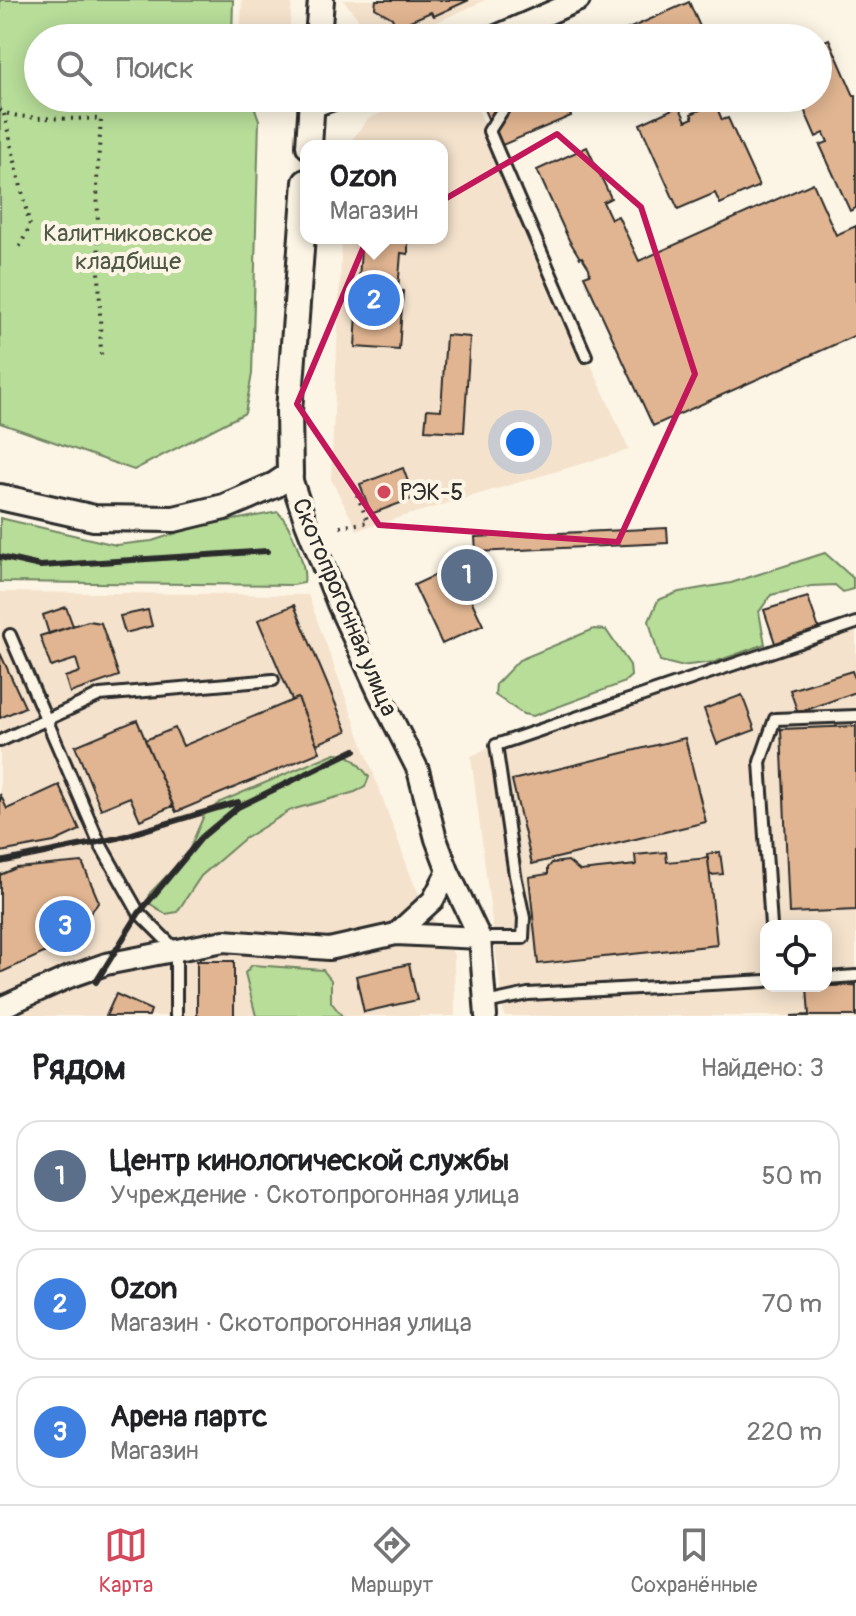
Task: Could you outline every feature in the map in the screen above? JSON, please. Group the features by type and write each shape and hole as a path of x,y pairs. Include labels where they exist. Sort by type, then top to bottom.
{"street":[{"path":"319,24 321,0"},
{"path":"524,24 579,0"},
{"path":"309,140 311,112"},
{"name":"Скотопрогонная улица","path":"301,244 289,411 290,475 338,604 418,770 436,839 480,938 486,1009"},
{"path":"0,497 94,518 174,519 224,507 275,485 290,475"},
{"path":"396,934 433,900 448,871"},
{"path":"0,1008 106,964 224,941 329,949 396,934 480,938"}],"lane":[{"path":"501,112 489,131 586,356"},
{"path":"480,938 523,938 524,918 496,745 856,623"},
{"path":"10,635 99,842 139,913 176,950 176,1016"},
{"path":"0,741 100,695 273,680"},
{"path":"771,920 760,762 775,719 856,716"},
{"path":"832,978 856,976"},
{"path":"486,1009 528,994 760,981"}],"path":[{"path":"19,248 30,226 2,112 20,116 101,119 97,180 101,358"},
{"path":"340,527 368,522 355,490"}],"highlighted area":[{"path":"557,134 641,207 695,374 618,542 379,525 297,404 364,246"}],"shaded area":[{"path":"242,0 292,0 290,24 241,24"},
{"path":"343,0 486,0 432,24 362,24"},
{"path":"384,112 479,112 629,450 357,530 331,479 342,244 448,244 448,140 352,140 368,119"},
{"path":"0,592 308,595 414,884 454,955 455,1016 0,1016"},
{"path":"856,623 856,1016 504,1016 471,756"}],"green space":[{"name":"Калитниковское кладбище","path":"0,0 233,0 232,24 24,24 24,112 256,112 259,120 252,374 245,413 134,470 0,423"},
{"path":"278,512 297,546 304,583 0,582 0,518 116,545 152,541 195,527"},
{"path":"825,553 853,578 853,589 843,592 835,585 811,586 771,595 759,612 765,644 715,662 680,666 660,661 649,621 658,600 679,592 731,583"},
{"path":"594,629 606,630 630,665 631,676 623,683 533,716 523,714 495,695 496,684 519,660"},
{"path":"335,753 346,755 358,764 369,777 365,787 291,810 244,839 201,876 177,912 166,914 149,903 150,893 187,855 204,815 220,802"},
{"path":"252,965 323,970 331,980 331,1002 342,1016 256,1016 245,973"}],"building":[{"path":"376,0 469,0 434,16 431,12 403,24 395,24 392,18 375,8"},
{"path":"689,2 699,24 639,24"},
{"path":"832,46 856,95 856,208 850,211 820,145 828,142 824,133 816,137 805,112 832,112"},
{"path":"485,112 569,112 571,116 500,146"},
{"path":"666,112 682,112 686,121 693,118 691,114 719,112 722,120 728,118 759,186 720,204 715,193 678,209 640,124"},
{"path":"587,147 611,198 603,202 611,219 618,216 639,261 813,183 836,235 856,226 856,335 653,426 584,276 590,274 589,268 569,240 537,170"},
{"path":"366,244 408,244 408,254 401,253 398,290 403,291 399,350 355,347 361,248 366,249"},
{"path":"446,335 470,337 464,432 425,430 427,409 441,410"},
{"path":"403,468 414,498 371,514 360,484"},
{"path":"667,528 668,543 476,552 475,537"},
{"path":"455,566 483,625 442,644 414,585"},
{"path":"808,597 820,632 776,646 764,610"},
{"path":"294,605 347,731 317,744 298,698 292,700 258,620"},
{"path":"66,607 73,626 49,634 43,615"},
{"path":"148,610 152,626 125,633 120,616"},
{"path":"88,621 101,623 119,676 70,693 65,677 80,672 76,659 51,667 40,636"},
{"path":"0,653 25,707 0,718"},
{"path":"852,671 856,692 798,713 790,690"},
{"path":"742,695 755,730 717,744 704,709"},
{"path":"298,698 320,752 176,812 145,740 175,728 183,746"},
{"path":"137,720 173,806 140,820 130,797 101,809 75,746"},
{"path":"856,726 856,910 789,913 781,729"},
{"path":"685,738 706,822 532,864 512,780"},
{"path":"59,785 80,830 54,842 0,852 0,794 7,809"},
{"path":"666,852 667,862 708,858 717,945 538,964 529,877 548,874 552,863 568,861 580,871 636,865 635,855"},
{"path":"720,852 723,874 710,875 707,854"},
{"path":"82,862 99,902 66,943 0,973 0,875 16,868"},
{"path":"197,961 234,961 234,1016 197,1016"},
{"path":"409,964 417,1000 364,1012 356,976"},
{"path":"856,985 856,1016 791,1016 809,1015 807,992 832,992 832,986"},
{"path":"116,994 151,1010 149,1016 106,1016"}],"railway":[{"path":"0,557 40,566 267,551"},
{"path":"96,982 139,913 202,837 238,807 355,750"},
{"path":"0,862 118,838 238,802"}],"place":[{"name":"Ozon","path":"374,300"},
{"name":"РЭК-5","path":"384,492"},
{"name":"Центр кинологической службы","path":"467,575"},
{"name":"Арена партс","path":"65,926"}]}
